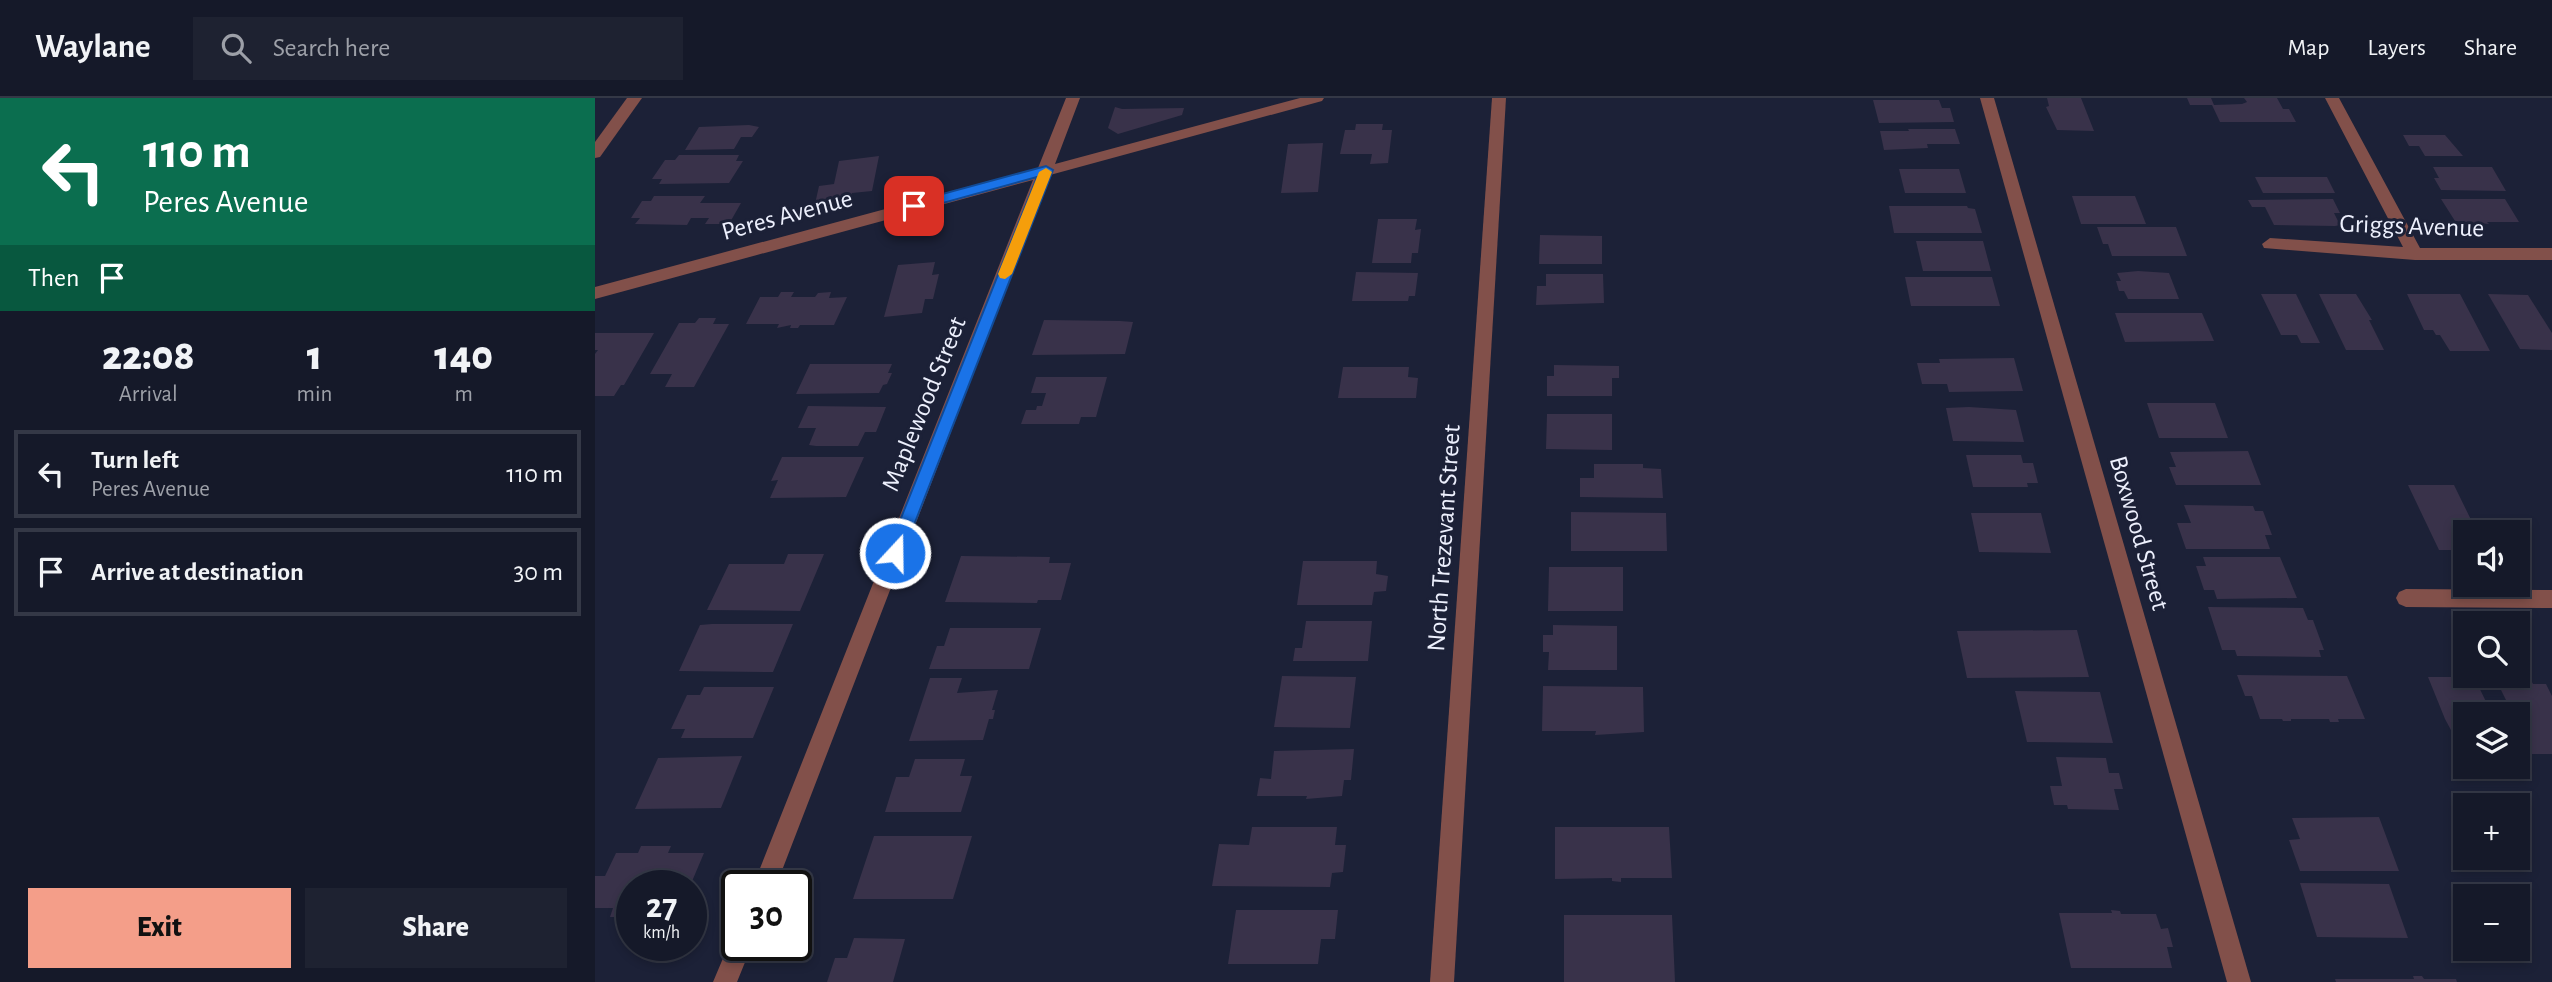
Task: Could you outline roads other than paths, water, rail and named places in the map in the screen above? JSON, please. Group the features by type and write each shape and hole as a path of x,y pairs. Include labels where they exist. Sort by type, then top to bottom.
{"street":[{"path":"595,153 635,98"},
{"name":"Maplewood Street","path":"770,870 1073,98"},
{"name":"Peres Avenue","path":"595,293 1317,98"},
{"name":"North Trezevant Street","path":"1441,982 1499,98"},
{"name":"Boxwood Street","path":"1987,98 2239,982"},
{"path":"2332,98 2416,254"},
{"name":"Griggs Avenue","path":"2270,244 2416,254 2552,254"},
{"path":"2406,598 2552,599"},
{"path":"725,982 734,961"}]}
